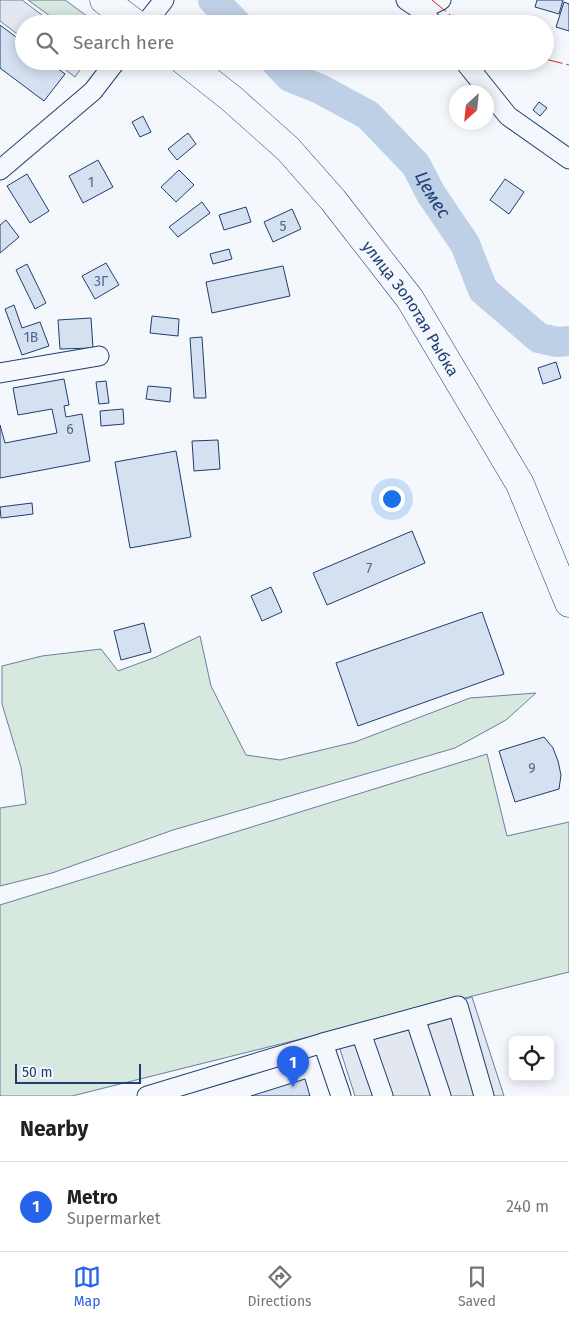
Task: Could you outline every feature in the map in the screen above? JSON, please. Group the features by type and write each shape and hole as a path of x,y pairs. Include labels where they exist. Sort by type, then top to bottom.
{"highway":[{"path":"104,0 124,15"},
{"name":"улица Золотая Рыбка","path":"195,70 232,99 288,149 333,200 410,299 520,484 569,603"}],"street":[{"path":"152,15 164,0"},
{"path":"420,11 441,0"},
{"path":"0,170 93,91 109,70"},
{"path":"471,70 508,116 569,159"},
{"path":"0,373 99,356"},
{"path":"147,1096 323,1043 458,1006 484,1096"},
{"path":"415,1018 440,1096"},
{"path":"361,1033 383,1096"},
{"path":"323,1043 341,1096"}],"shaded area":[{"path":"0,0 22,0 42,15 15,15 15,32 0,21"},
{"path":"28,0 65,0 86,15 49,15"},
{"path":"66,70 80,70 75,77"},
{"path":"200,636 211,686 246,755 280,760 355,742 470,698 536,693 506,720 455,748 173,830 52,873 0,886 0,808 26,804 21,767 2,704 2,666 42,656 101,649 118,671 156,657"},
{"path":"487,754 507,836 569,822 569,972 72,1096 0,1096 0,905"},
{"path":"472,997 504,1096 355,1096 337,1040"}],"building":[{"path":"537,0 563,0 559,14 535,7"},
{"path":"564,2 569,4 569,31 556,27"},
{"path":"0,25 15,36 15,70 60,70 65,74 44,101 0,68"},
{"path":"539,102 547,108 540,116 533,110"},
{"path":"143,116 151,132 140,137 132,122"},
{"path":"188,133 196,144 177,160 168,149"},
{"path":"98,160 113,187 83,203 69,176"},
{"path":"179,170 194,185 176,202 161,187"},
{"path":"27,174 49,211 30,223 7,186"},
{"path":"505,179 524,192 509,214 490,200"},
{"path":"202,202 210,213 178,237 169,227"},
{"path":"246,207 251,222 224,230 219,215"},
{"path":"292,209 301,229 273,242 264,222"},
{"path":"6,220 19,237 0,253 0,225"},
{"path":"229,249 232,259 213,264 210,254"},
{"path":"106,263 119,285 95,299 82,276"},
{"path":"27,264 46,303 35,309 16,270"},
{"path":"283,266 290,296 212,313 206,282"},
{"path":"14,305 22,328 40,322 49,346 22,355 5,309"},
{"path":"152,316 179,319 178,336 150,333"},
{"path":"91,318 93,348 60,349 58,320"},
{"path":"202,337 206,398 194,398 190,338"},
{"path":"556,362 561,378 543,384 538,368"},
{"path":"64,379 69,405 64,406 66,417 82,414 90,461 0,478 0,425 5,443 57,433 52,409 18,415 13,388"},
{"path":"106,381 109,403 99,404 96,382"},
{"path":"148,386 171,388 170,402 146,399"},
{"path":"123,409 124,424 101,426 100,411"},
{"path":"218,440 220,469 194,471 192,441"},
{"path":"176,451 191,537 130,548 115,462"},
{"path":"32,503 33,514 1,518 0,507"},
{"path":"412,531 425,563 327,605 313,573"},
{"path":"271,587 282,612 262,621 251,596"},
{"path":"482,612 504,674 358,726 336,663"},
{"path":"144,623 151,652 121,660 114,631"},
{"path":"544,737 553,748 558,761 561,775 559,789 515,802 499,751"},
{"path":"305,1079 310,1096 251,1096"}],"waterway":[{"name":"Цемес","path":"213,0 228,15"},
{"name":"Цемес","path":"283,70 290,77 320,89 368,115 416,165 431,194 465,244 483,290 539,338 557,342 569,341"}],"power":[{"path":"432,0 450,15"},
{"path":"554,61 569,65"}],"place":[{"name":"Metro","path":"293,1087"}]}
